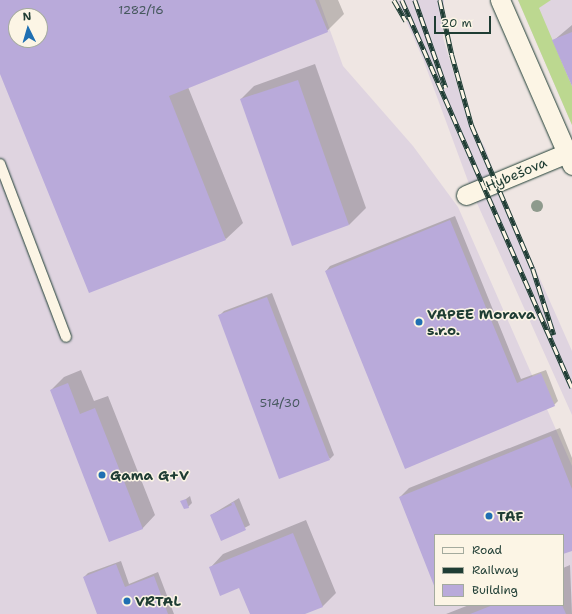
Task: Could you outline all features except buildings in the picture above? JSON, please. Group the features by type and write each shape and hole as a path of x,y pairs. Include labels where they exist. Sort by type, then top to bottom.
{"street":[{"path":"500,0 569,159"},
{"name":"Hybešova","path":"466,195 569,159"}],"lane":[{"path":"0,164 66,337"}],"shaded area":[{"path":"0,0 319,0 343,66 413,146 458,207 572,466 572,614 0,614"},
{"path":"397,0 444,0 443,38 469,123 485,147 497,182 572,351 572,415 472,192 423,59"},
{"path":"518,0 572,0 572,125 525,16"}],"green space":[{"path":"518,0 551,0 539,8 572,86 572,125"}],"railway":[{"path":"394,0 406,21"},
{"path":"402,0 572,387"},
{"path":"415,0 446,88"},
{"path":"440,0 452,55 472,126 533,269 554,335"}],"place":[{"name":"VAPEE Morava s.r.o.","path":"419,322"},
{"name":"Gama G+V","path":"102,475"},
{"name":"TAF","path":"489,516"},
{"name":"VRTAL","path":"127,601"}]}
